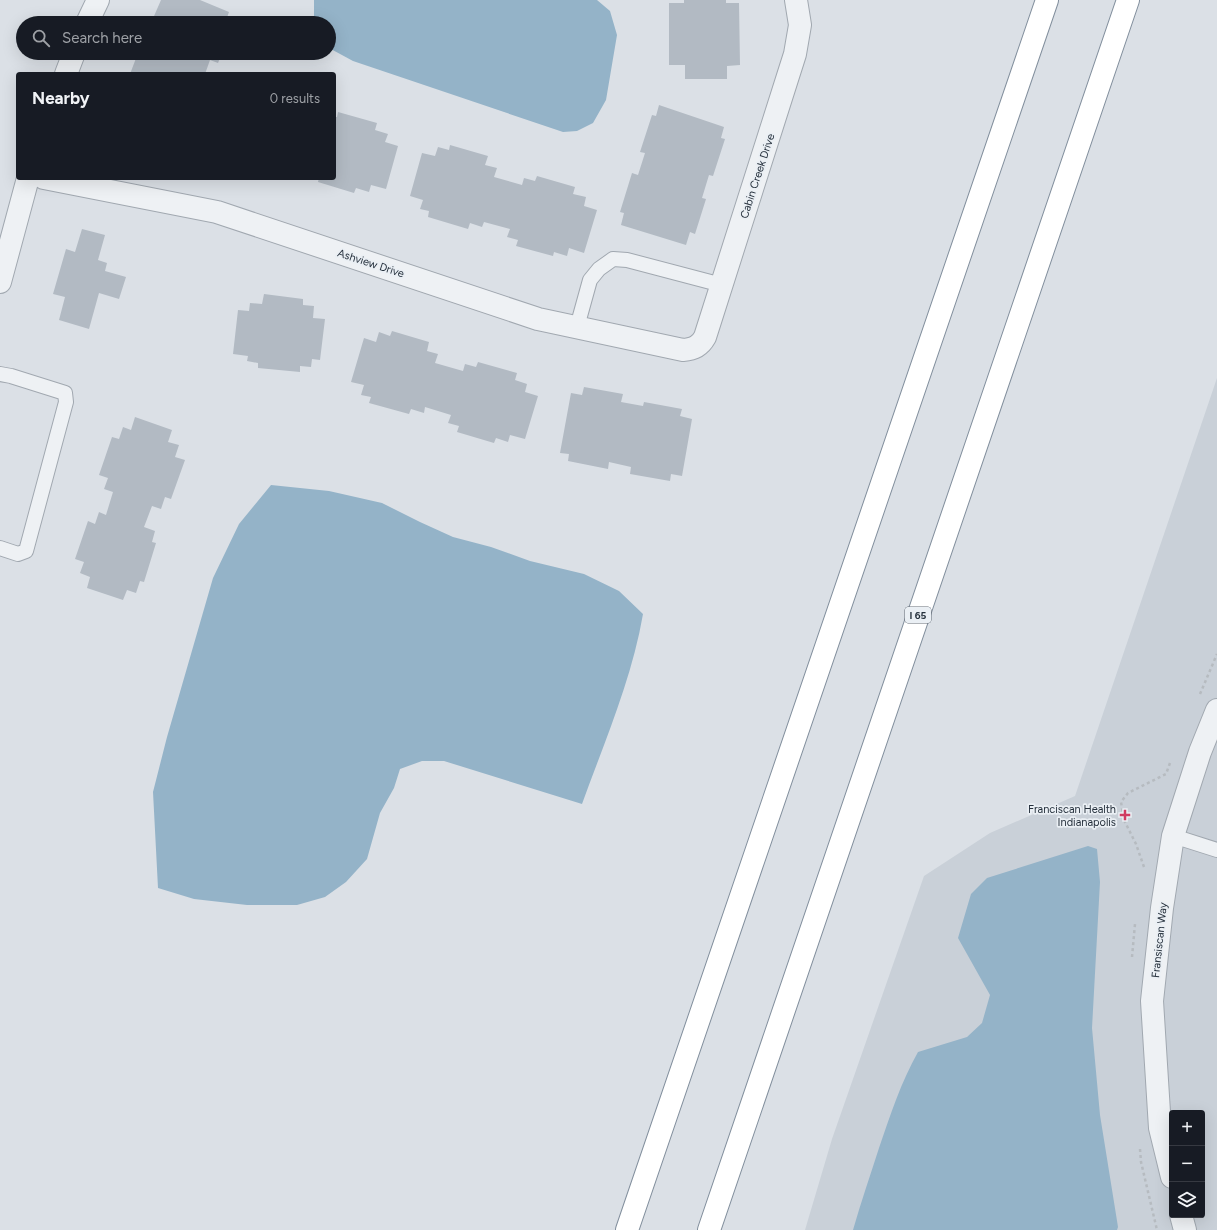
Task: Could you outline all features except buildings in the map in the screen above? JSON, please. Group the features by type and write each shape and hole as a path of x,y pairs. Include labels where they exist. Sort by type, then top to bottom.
{"highway":[{"path":"627,1230 1047,0"},
{"name":"I 65","path":"709,1230 1128,0"}],"street":[{"path":"90,16 98,0"},
{"name":"Cabin Creek Drive","path":"697,347 705,337 795,54 800,25 796,0"},
{"path":"67,72 71,60"},
{"path":"0,282 27,180"},
{"name":"Ashview Drive","path":"54,180 217,212 538,319 683,350 697,347"},
{"name":"Fransiscan Way","path":"1169,1165 1160,1128 1152,1002 1162,908 1173,836 1200,752 1217,710"},
{"path":"1182,1218 1185,1230"}],"lane":[{"path":"577,328 590,280 599,268 614,259 627,260 722,285"},
{"path":"0,374 11,376 64,393 66,402 26,551 18,554 0,548"},
{"path":"1173,836 1217,850"}],"shaded area":[{"name":"Franciscan Health Indianapolis","path":"1217,378 1217,1230 805,1230 832,1139 924,876 990,833 1075,796"}],"water":[{"path":"314,0 597,0 610,11 617,35 606,100 593,123 577,131 563,132 353,61 336,52 336,16 314,16"},
{"path":"271,485 329,491 382,503 453,537 491,547 530,561 584,574 619,591 643,614 625,687 582,804 444,761 422,761 400,769 394,788 380,813 367,859 346,882 325,897 297,905 247,905 194,899 158,888 153,792 167,737 213,578 239,524"},
{"path":"1088,846 1097,849 1100,882 1092,1028 1100,1115 1118,1227 1117,1230 853,1230 892,1111 906,1075 918,1052 967,1037 982,1023 990,995 958,938 971,894 987,878"}],"place":[{"name":"Franciscan Health Indianapolis","path":"1125,815"}]}
